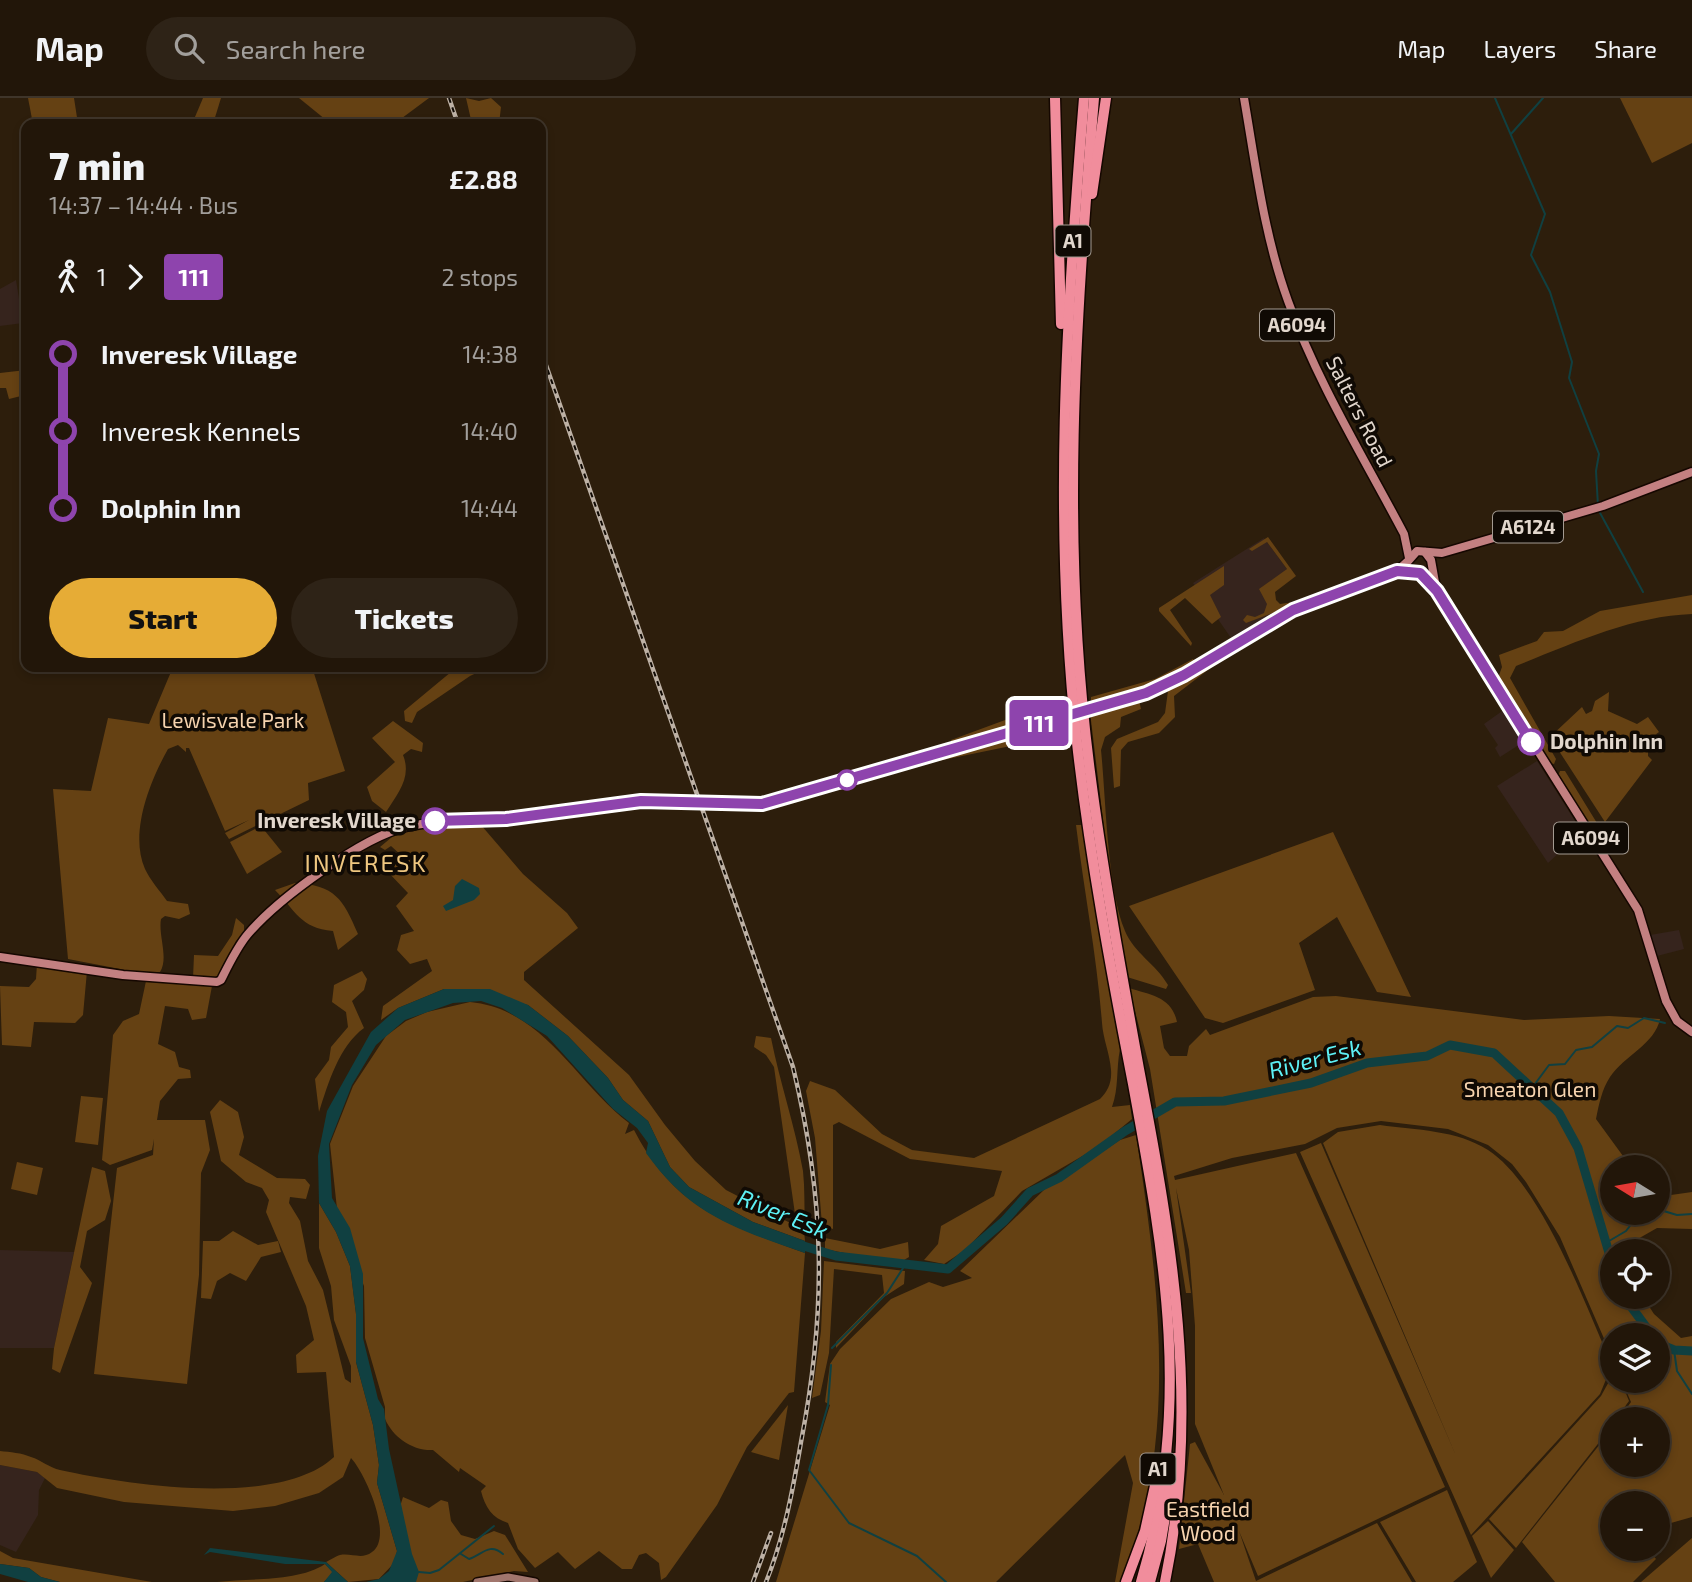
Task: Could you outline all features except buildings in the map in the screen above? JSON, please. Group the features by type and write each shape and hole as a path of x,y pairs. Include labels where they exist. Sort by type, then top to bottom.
{"highway":[{"path":"1055,98 1064,384"},
{"name":"A1","path":"1084,98 1064,384 1063,555 1077,745 1091,844 1176,1283 1181,1377 1180,1478 1165,1582"},
{"name":"A1","path":"1094,98 1078,295 1071,456 1077,641 1098,828 1136,1080"},
{"path":"1078,295 1106,98"},
{"name":"A1","path":"1140,1582 1166,1463 1171,1351 1166,1275 1151,1158"},
{"name":"A1","path":"1126,1582 1145,1531 1153,1498 1171,1351"},
{"name":"A1","path":"1150,1582 1174,1470 1181,1377"}],"main road":[{"name":"Salters Road","path":"1244,98 1262,211 1287,299 1306,347 1404,534 1409,560"},
{"name":"A6124","path":"1423,551 1442,553 1603,506 1692,471"},
{"name":"Salters Road","path":"1404,534 1423,551 1430,565"},
{"path":"0,957 167,980 217,982 222,980 243,941 272,910 342,860 388,833 410,826 450,820 506,819 630,802 762,804 1156,689 1293,610 1397,571 1423,551"},
{"name":"A6124","path":"1430,565 1442,553"},
{"path":"1409,560 1418,573"},
{"path":"1397,571 1418,573 1430,565"},
{"name":"A6094","path":"1430,565 1437,591"},
{"name":"A6094","path":"1418,573 1437,591 1638,910 1670,1009 1681,1026 1692,1032"},
{"path":"477,1582 508,1577 535,1582"}],"shaded area":[{"path":"16,280 21,323 0,326 0,289"},
{"path":"1264,538 1287,569 1267,604 1275,614 1231,638 1193,583"},
{"path":"1505,709 1525,741 1500,757 1495,748 1498,745 1484,724"},
{"path":"1537,761 1582,832 1548,863 1497,786"},
{"path":"1679,930 1684,949 1657,956 1650,935"},
{"path":"0,1250 74,1252 54,1348 0,1348"},
{"path":"0,1465 37,1472 45,1478 39,1490 38,1515 16,1552 0,1545"}],"green space":[{"path":"28,98 74,98 77,119 32,119"},
{"path":"203,98 221,98 215,119 194,119"},
{"path":"299,98 429,98 401,119 325,119"},
{"path":"466,98 479,101 491,98 501,107 500,119 471,119"},
{"path":"1620,98 1692,98 1692,143 1652,163"},
{"path":"21,371 21,396 9,399 6,388 0,388 0,373"},
{"path":"1268,537 1296,576 1275,592 1276,600 1280,604 1294,602 1294,605 1246,623 1243,620 1247,615 1255,617 1264,613 1267,604 1259,589 1287,569 1267,542 1252,551 1249,549"},
{"path":"1224,566 1224,585 1210,595 1221,617 1212,624 1185,598 1170,610 1192,643 1191,646 1159,608"},
{"path":"1692,595 1692,614 1624,626 1580,640 1516,666 1510,678 1556,759 1554,764 1550,763 1498,678 1502,667 1499,655 1537,641 1544,632 1563,631 1600,611"},
{"path":"1228,651 1230,653 1174,696 1175,717 1159,733 1128,742 1121,750 1120,786 1114,788 1111,748 1117,739 1158,722 1165,713 1168,691"},
{"path":"1193,659 1195,662 1184,670 1159,683 1091,702 1091,697 1155,679"},
{"name":"Lewisvale Park","path":"171,672 314,672 345,771 308,783 309,800 229,839 225,833 249,820 225,831 189,748 186,748 186,752 178,745 168,749 144,808 140,824 141,855 147,873 167,901 188,904 190,914 179,919 165,916 161,919 163,966 160,972 146,974 68,959 53,789 91,791 108,718 149,724"},
{"path":"451,672 478,672 417,712 412,723 405,721 404,711"},
{"path":"1609,692 1608,711 1637,724 1648,717 1659,732 1648,740 1648,756 1652,760 1605,822 1550,737 1582,707 1586,714 1592,711 1595,701"},
{"path":"1062,699 1066,702 1064,709 951,744 951,740"},
{"path":"1139,700 1141,709 1121,717 1120,727 1105,737 1101,750 1108,843 1114,891 1125,931 1134,946 1168,985 1166,989 1127,977 1107,853 1090,712"},
{"path":"1061,720 1065,727 1060,736 933,762 932,758"},
{"path":"393,721 423,743 422,752 411,749 403,755 405,778 386,812 372,801 367,787 395,762 372,738"},
{"path":"1560,771 1565,771 1600,828 1607,831 1600,843 1558,776"},
{"path":"442,824 481,825 523,874 567,913 578,928 524,972 524,980 629,1075 695,1161 726,1190 804,1230 805,1241 753,1222 689,1187 670,1167 648,1121 623,1100 608,1078 568,1036 528,1005 444,989 398,1008 381,1020 383,1006 432,971 427,959 410,964 397,950 401,935 414,931 396,906 408,893 387,871 402,856 391,846 385,850 380,847 398,832"},
{"path":"1076,825 1082,825 1120,1049 1112,1107 1130,1105 1132,1119 1098,1147 1022,1191 965,1250 944,1264 924,1260 938,1244 941,1226 994,1196 1002,1171 910,1159 839,1122 833,1125 833,1229 822,1225 815,1138 806,1091 810,1081 835,1090 882,1134 912,1150 974,1158 1100,1099 1105,1093 1111,1078 1110,1064"},
{"path":"261,826 282,852 247,874 230,842"},
{"path":"1333,832 1411,997 1377,992 1337,917 1299,943 1315,990 1223,1023 1205,1018 1129,906"},
{"path":"295,883 320,887 336,896 358,934 338,950 333,931 306,922 275,890"},
{"path":"236,918 244,925 244,933 236,941 219,978 193,978 194,955 218,956 232,935"},
{"path":"37,964 87,971 83,1015 75,1023 34,1022 31,1047 2,1045 0,986 29,987 36,979"},
{"path":"362,971 367,979 364,990 352,1001 364,1028 341,1055 319,1112 315,1079 329,1060 331,1047 348,1027 346,1012 332,1002 334,985"},
{"path":"146,981 212,986 206,1018 192,1020 188,1009 165,1006 158,1044 175,1052 179,1067 190,1070 191,1078 178,1079 160,1101 157,1120 205,1120 210,1150 201,1173 199,1275 187,1384 94,1374 117,1168 153,1155 154,1139 152,1150 110,1165 102,1160 113,1035 123,1021 139,1014"},
{"path":"1129,988 1153,995 1170,1007 1177,1022 1160,1026 1164,1048 1170,1056 1187,1056 1189,1046 1206,1029 1210,1035 1313,997 1336,996 1524,1020 1609,1016 1660,1019 1646,1043 1610,1077 1596,1119 1622,1155 1600,1155 1600,1225 1670,1225 1670,1195 1692,1192 1692,1229 1657,1228 1638,1239 1600,1239 1600,1309 1651,1309 1664,1323 1600,1323 1600,1329 1560,1237 1526,1182 1512,1164 1488,1145 1448,1129 1381,1121 1337,1128 1305,1144 1232,1158 1174,1176 1175,1180 1296,1153 1445,1487 1258,1576 1239,1531 1256,1581 1377,1523 1412,1582 1214,1582 1198,1544 1179,1549 1190,1444 1195,1442 1224,1495 1195,1424 1195,1326 1189,1250 1176,1188 1191,1293 1186,1293 1150,1069"},
{"path":"470,1002 496,1008 519,1018 539,1033 610,1107 629,1123 625,1134 634,1130 650,1157 685,1196 727,1222 805,1253 794,1392 789,1393 747,1447 717,1505 666,1577 661,1580 659,1563 646,1553 639,1555 632,1569 622,1569 599,1551 575,1569 558,1552 535,1568 518,1549 508,1523 493,1515 487,1507 481,1491 486,1486 460,1468 459,1472 433,1450 425,1450 404,1442 388,1426 385,1419 385,1407 365,1338 364,1286 338,1218 330,1144 353,1086 386,1036 406,1021 427,1012"},
{"path":"756,1036 771,1038 803,1171 805,1225 796,1221 774,1067 766,1055 754,1047"},
{"path":"81,1096 103,1098 98,1145 75,1142"},
{"path":"220,1100 238,1112 244,1137 239,1155 277,1178 305,1179 310,1185 306,1199 290,1197 289,1203 300,1221 308,1261 323,1290 345,1379 351,1383 351,1366 334,1320 331,1286 319,1248 319,1203 336,1232 350,1266 356,1314 356,1362 373,1425 379,1465 377,1483 397,1551 395,1562 379,1579 348,1582 326,1562 340,1555 368,1554 378,1544 379,1520 375,1505 370,1490 351,1458 343,1477 319,1493 275,1506 233,1511 124,1502 57,1488 37,1472 0,1465 0,1451 27,1456 53,1468 89,1476 162,1486 202,1488 278,1483 310,1473 334,1457 326,1372 297,1373 296,1355 314,1340 306,1306 266,1212 269,1200 262,1188 246,1182 221,1161 210,1112"},
{"path":"1380,1125 1463,1138 1488,1150 1508,1167 1544,1218 1576,1281 1600,1337 1600,1394 1471,1535 1300,1152 1321,1143 1457,1458 1323,1143 1338,1132"},
{"path":"1136,1135 1157,1304 1158,1418 1151,1474 1139,1529 1120,1582 1115,1582 1133,1483 1125,1455 996,1582 776,1582 830,1405 825,1402 830,1364 840,1349 891,1299 929,1282 943,1287 972,1278 960,1271 1045,1189 1120,1140"},
{"path":"17,1162 43,1168 37,1195 11,1189"},
{"path":"92,1167 105,1171 111,1201 105,1220 87,1231 80,1267 92,1283 60,1373 52,1369 54,1348"},
{"path":"233,1231 258,1245 278,1241 281,1252 261,1257 246,1281 230,1273 217,1281 211,1299 201,1298 203,1241 219,1241"},
{"path":"825,1238 880,1249 908,1242 909,1257 904,1260 864,1257 825,1249"},
{"path":"824,1261 905,1271 904,1284 884,1297 836,1348 836,1342 884,1293 882,1275 834,1269 829,1353 820,1395 812,1398 821,1331"},
{"path":"1670,1328 1681,1338 1692,1336 1692,1517 1670,1523 1670,1491 1600,1491 1600,1561 1654,1561 1633,1582 1555,1582 1522,1542 1600,1444 1600,1477 1670,1477 1670,1407 1627,1407 1631,1402 1627,1393 1670,1393"},
{"path":"1603,1393 1626,1393 1629,1401 1625,1407 1600,1407 1600,1441 1516,1548 1489,1519"},
{"path":"788,1405 779,1460 751,1452"},
{"path":"1447,1490 1477,1562 1453,1582 1416,1582 1380,1522"},
{"path":"403,1497 429,1508 441,1500 448,1502 451,1521 461,1535 475,1539 494,1531 505,1535 528,1572 514,1571 463,1582 409,1582 399,1510"},
{"path":"1488,1521 1514,1550 1491,1578 1472,1536"},
{"path":"1692,1538 1692,1582 1641,1582 1665,1561 1670,1561 1670,1557"},
{"path":"0,1551 13,1558 152,1582 60,1582 41,1577 29,1568 0,1564"},
{"path":"325,1564 333,1572 324,1582 217,1582 288,1577"}],"water":[{"path":"462,879 479,888 480,894 474,900 446,911 443,906 453,900 455,886"},
{"path":"444,989 490,989 528,1005 568,1036 608,1078 623,1100 648,1121 670,1167 689,1187 753,1222 805,1241 805,1253 736,1227 697,1206 663,1174 646,1153 648,1143 637,1128 613,1109 547,1036 502,1008 481,1001 453,1003 405,1020 376,1045 352,1085 329,1144 332,1198 350,1228 363,1274 363,1338 378,1399 384,1409 389,1449 412,1554 419,1572 416,1582 366,1582 379,1579 389,1571 397,1551 377,1483 379,1465 373,1425 356,1362 356,1314 350,1266 336,1232 319,1203 318,1156 327,1111 371,1032 398,1008"},
{"path":"210,1548 326,1562 348,1582 324,1582 332,1572 325,1564 285,1564 210,1552 204,1555"},
{"path":"0,1564 29,1568 41,1577 60,1582 28,1582 0,1574"}],"waterway":[{"path":"1495,98 1545,214 1531,255 1550,292 1572,362 1569,378 1599,454 1596,471 1598,506"},
{"path":"1511,134 1543,98"},
{"path":"1599,511 1643,592"},
{"path":"1532,1088 1549,1065 1565,1064 1576,1050 1592,1047 1617,1026 1628,1028 1644,1018 1665,1023"},
{"name":"River Esk","path":"794,1243 836,1256 948,1269 1004,1221 1030,1192 1059,1178 1125,1131 1175,1102 1224,1101 1311,1083 1367,1063 1427,1056 1450,1045 1494,1053 1559,1113 1578,1148 1605,1239"},
{"path":"1670,1213 1692,1214"},
{"path":"1612,1239 1631,1225"},
{"path":"832,1348 887,1293 905,1265"},
{"name":"River Esk","path":"1633,1309 1643,1323"},
{"name":"River Esk","path":"1670,1348 1692,1351"},
{"path":"1674,1350 1677,1371 1692,1394"},
{"path":"831,1365 828,1405 809,1470 849,1523 917,1556 946,1582"},
{"path":"419,1572 439,1570 494,1526"},
{"path":"461,1554 469,1559 490,1549 503,1554"}],"railway":[{"path":"449,98 456,119"},
{"path":"546,365 793,1067 804,1116 819,1254 815,1346 791,1495 783,1531 766,1582"},
{"path":"753,1582 771,1533"}],"bus line":[{"name":"111","path":"435,821 506,819 641,801 762,804 1146,693 1184,675 1244,636 1293,610 1397,571 1420,573 1437,591 1531,742"}],"place":[{"name":"Dolphin Inn","path":"1531,742"},
{"name":"Inveresk Village","path":"435,821"}],"district":[{"name":"INVERESK","path":"366,864"}],"park label":[{"name":"Smeaton Glen","path":"1530,1090"},
{"name":"Eastfield Wood","path":"1208,1522"}]}
